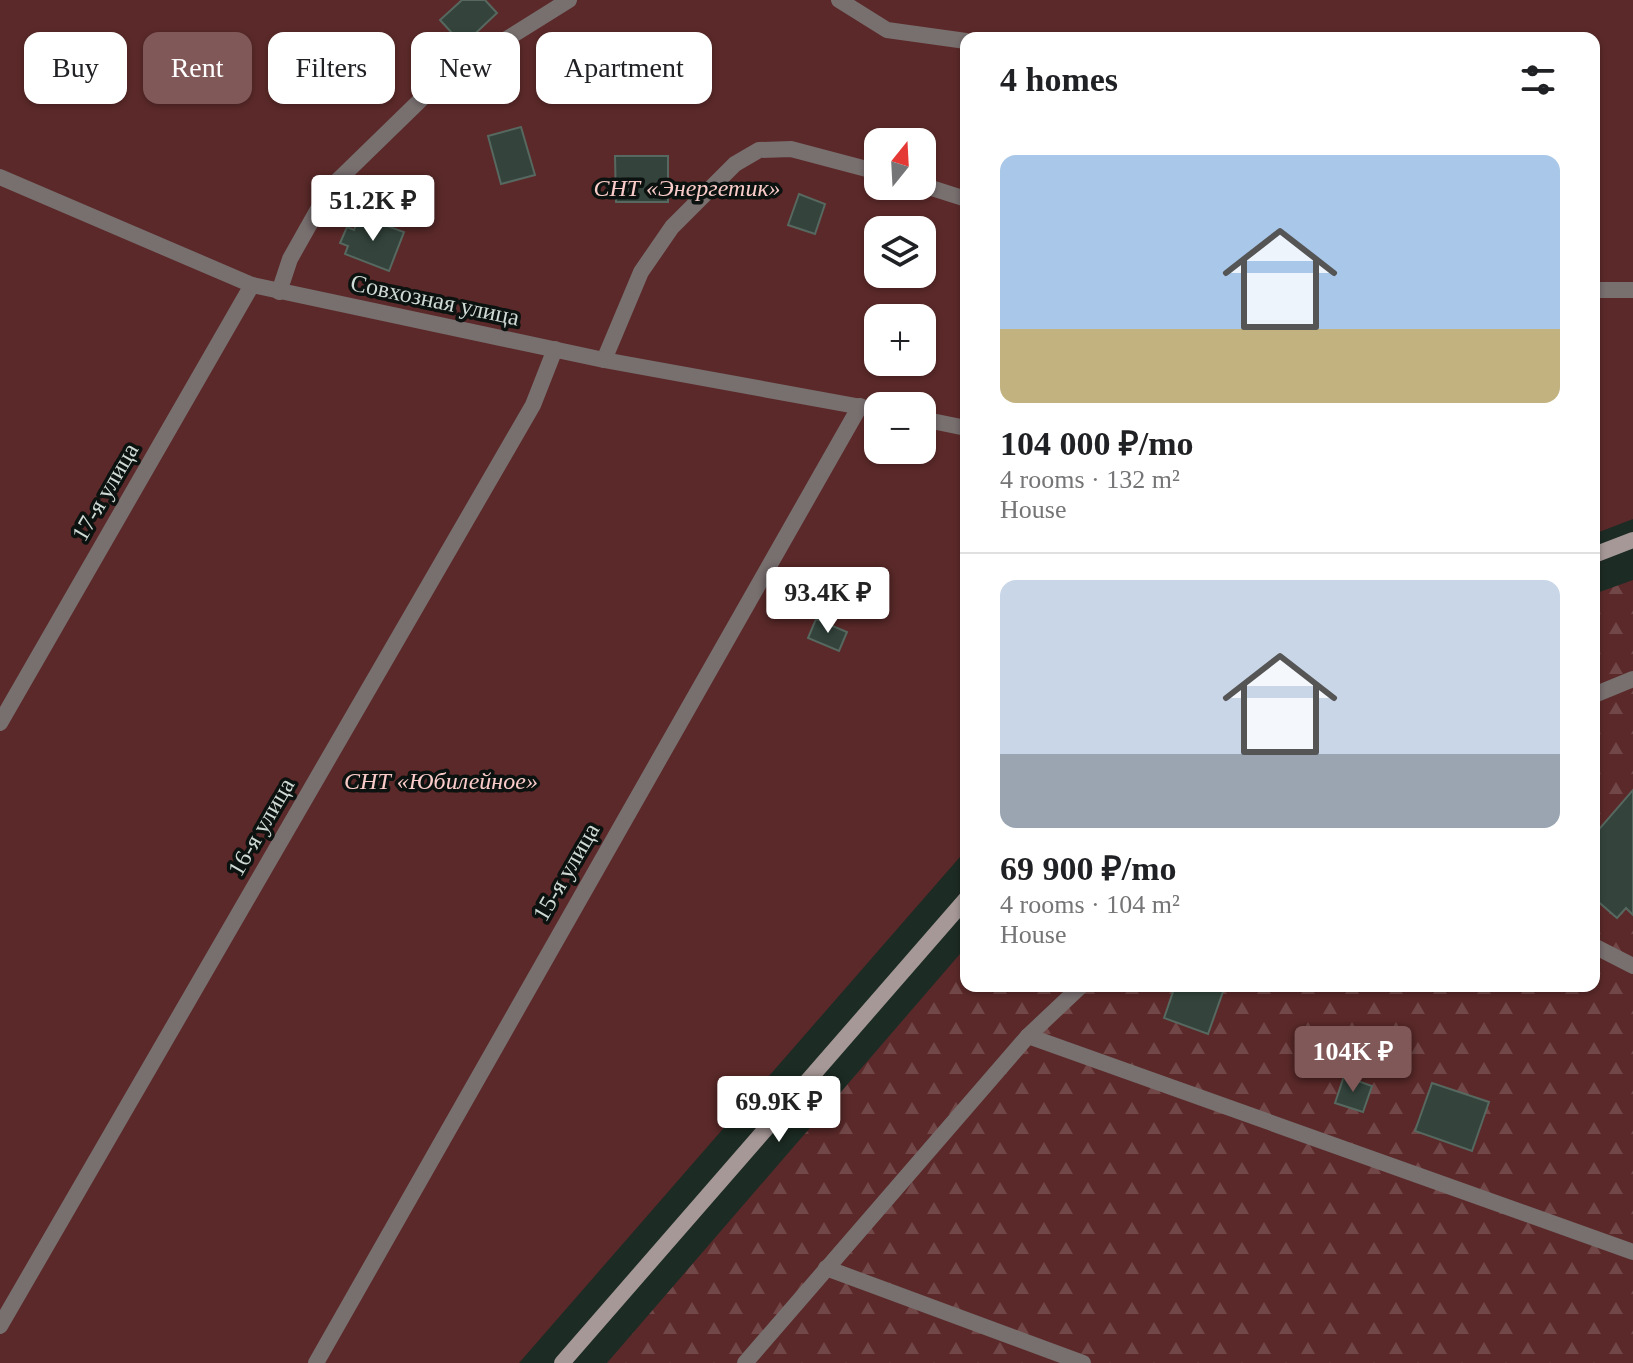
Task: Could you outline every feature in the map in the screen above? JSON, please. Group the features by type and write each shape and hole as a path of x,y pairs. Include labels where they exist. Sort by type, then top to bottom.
{"main road":[{"path":"1600,553 1633,540"},
{"path":"562,1363 960,906"}],"street":[{"path":"279,292 290,259 330,188 441,80 569,0"},
{"path":"839,0 887,30 960,40"},
{"path":"604,360 641,272 672,227 735,164 759,150 791,149 864,168"},
{"name":"Совхозная улица","path":"0,177 252,285 604,360 864,407"},
{"path":"936,189 960,197"},
{"name":"17-я улица","path":"0,723 252,285"},
{"path":"1600,290 1633,290"},
{"name":"16-я улица","path":"0,1326 533,405 555,349"},
{"name":"15-я улица","path":"316,1363 860,406"},
{"path":"936,422 960,427"},
{"path":"1600,693 1633,679"},
{"path":"1600,949 1633,966"},
{"path":"745,1363 1028,1036 1075,992"},
{"path":"1028,1036 1633,1252"},
{"path":"826,1268 1083,1363"}],"green space":[{"name":"СНТ «Юбилейное»","path":"0,0 1633,0 1633,519 1600,532 1600,32 960,32 960,857 519,1363 0,1363"},
{"path":"1633,580 1633,1363 607,1363 960,954 960,992 1600,992 1600,592"}],"building":[{"path":"462,0 485,0 497,13 477,32 451,32 440,20"},
{"path":"521,127 535,175 501,184 488,136"},
{"path":"615,156 668,156 668,202 616,202"},
{"path":"799,194 825,204 815,234 788,225"},
{"path":"359,216 404,232 389,271 345,254 348,246 340,243 347,227 354,230"},
{"path":"816,619 847,632 839,651 808,638"},
{"path":"1633,790 1633,915 1626,908 1617,918 1600,903 1600,828"},
{"path":"1173,992 1223,992 1208,1034 1164,1018"},
{"path":"1344,1076 1372,1086 1363,1112 1335,1103"},
{"path":"1432,1083 1489,1102 1472,1151 1415,1131"}],"park label":[{"name":"СНТ «Энергетик»","path":"687,188"}]}
